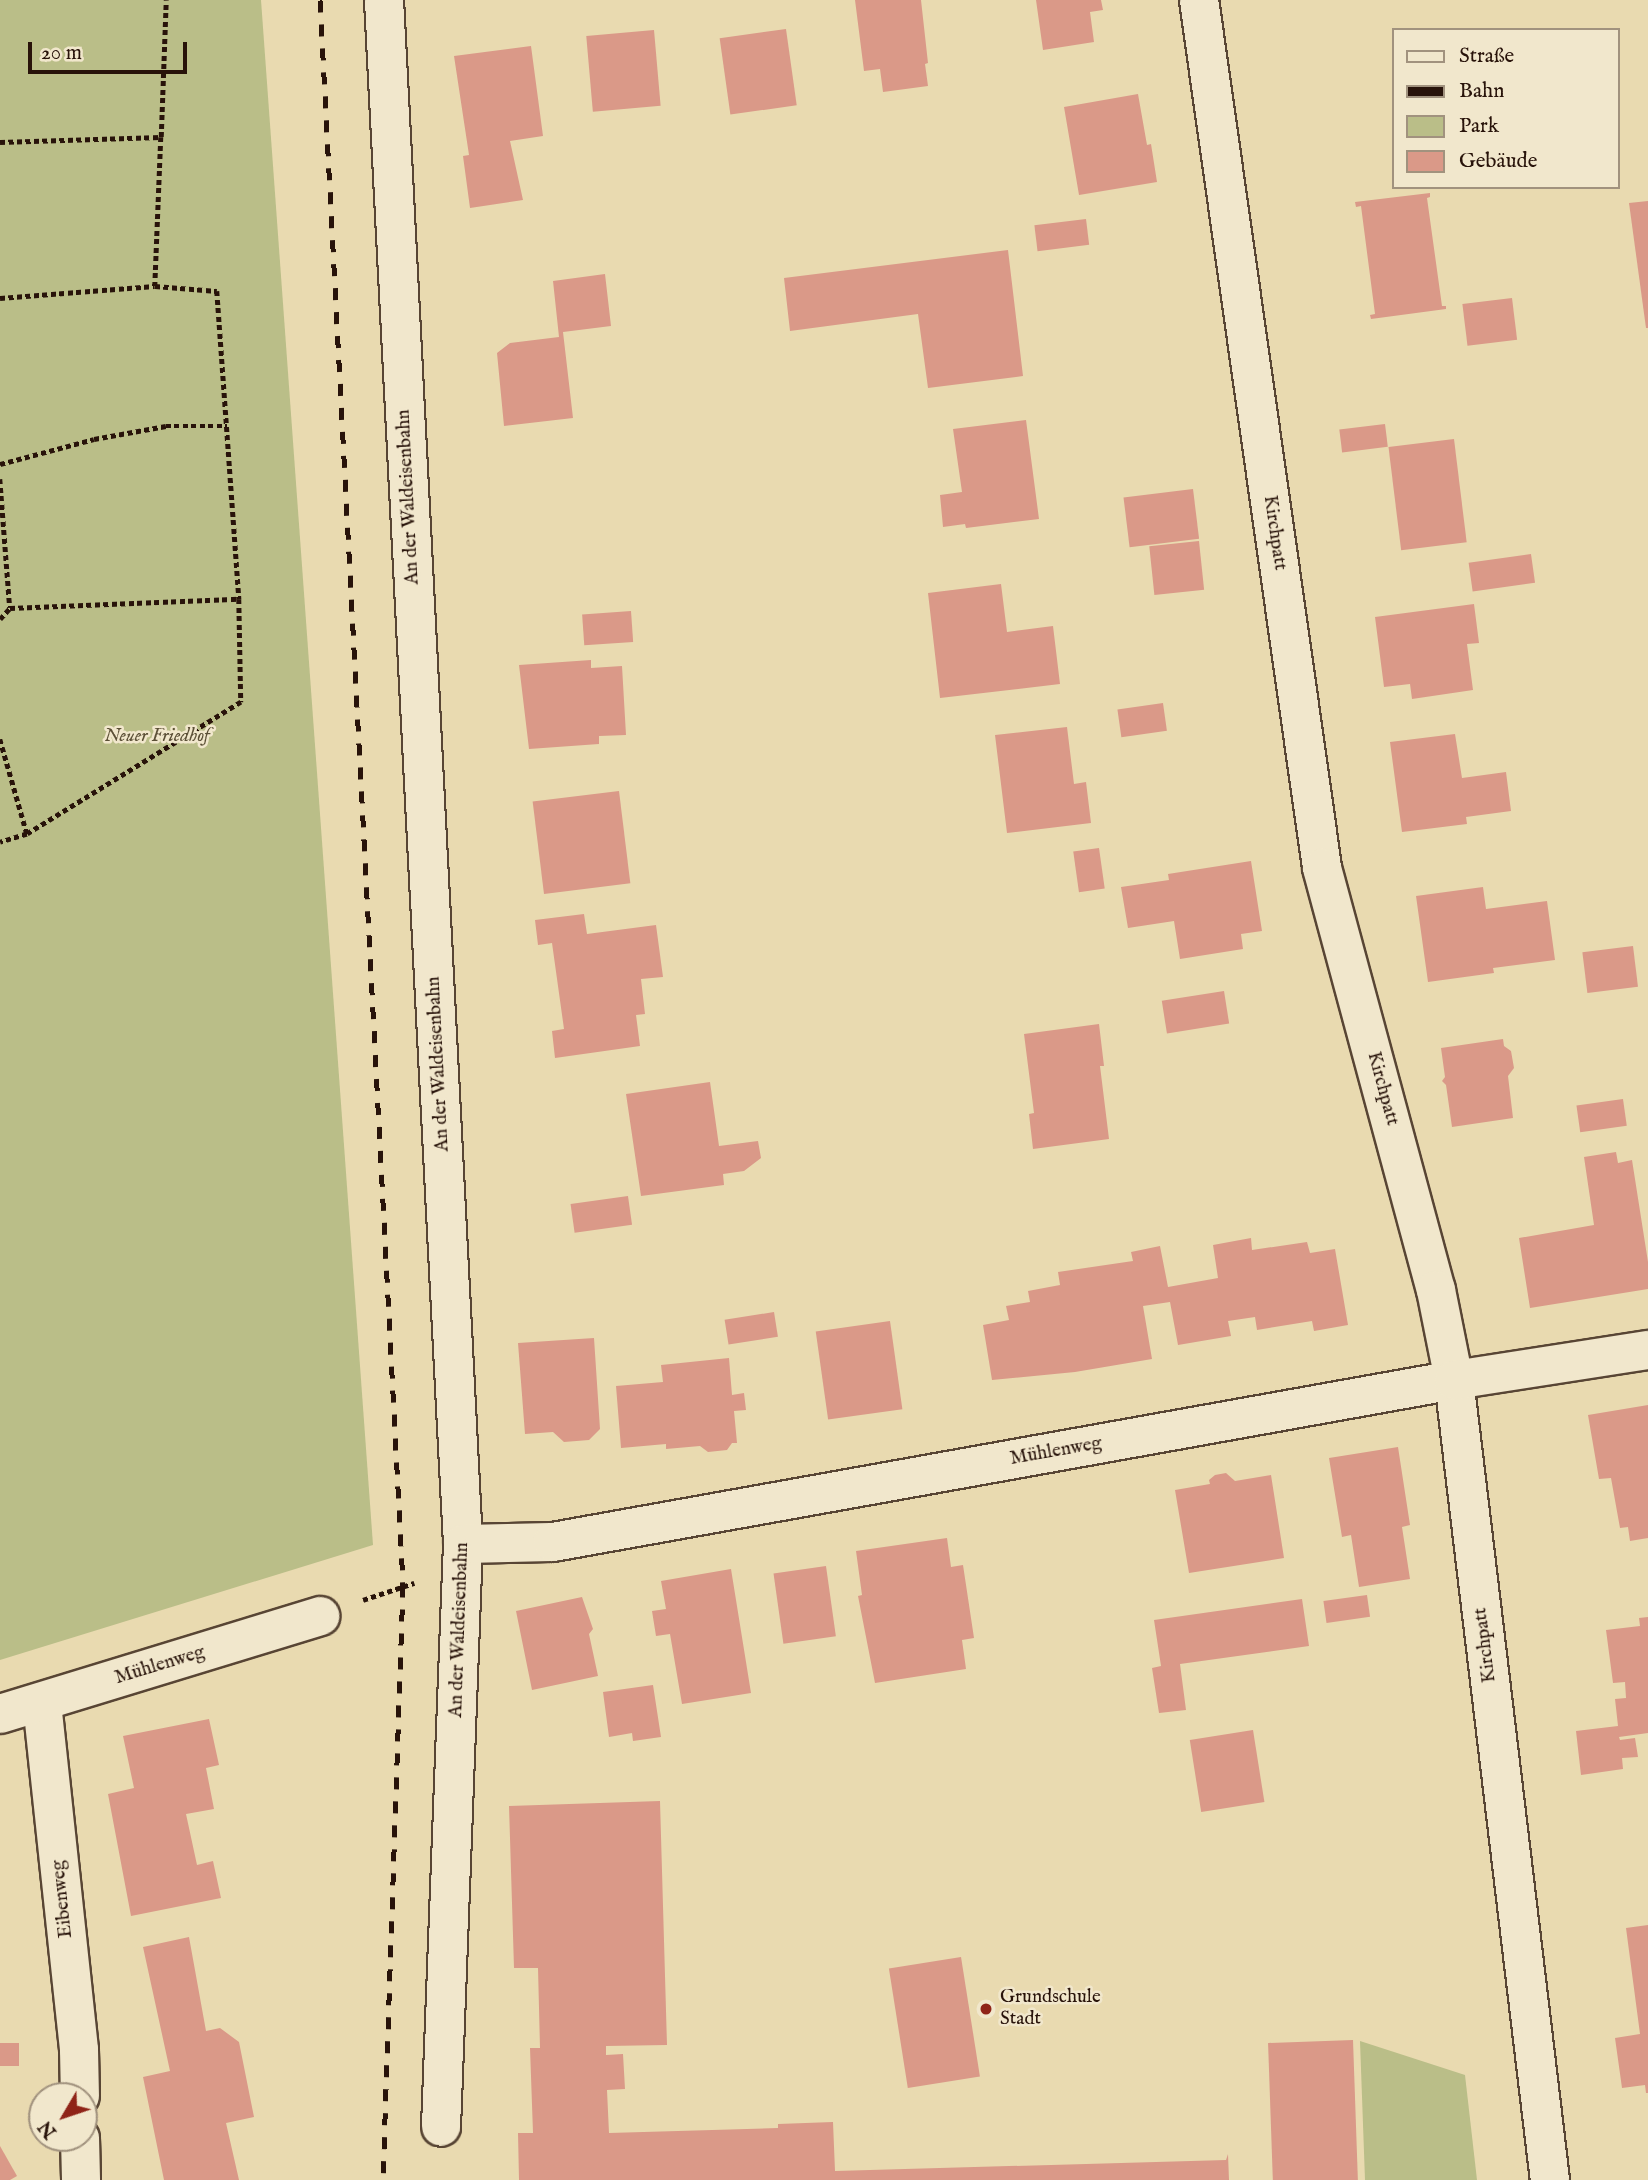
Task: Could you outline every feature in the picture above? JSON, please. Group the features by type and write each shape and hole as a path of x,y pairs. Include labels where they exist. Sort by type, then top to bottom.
{"street":[{"name":"An der Waldeisenbahn","path":"384,0 463,1559 441,2127"},
{"name":"Kirchpatt","path":"1199,0 1322,868 1436,1290 1454,1380 1550,2180"},
{"name":"Mühlenweg","path":"463,1559 1454,1380 1648,1350"},
{"name":"Mühlenweg","path":"0,1714 320,1616"},
{"name":"Eibenweg","path":"42,1703 79,2050 80,2082"},
{"path":"80,2152 80,2180"}],"path":[{"path":"155,286 166,0"},
{"path":"0,142 161,138"},
{"path":"0,298 155,286 217,291 239,599 240,702 27,834 0,842"},
{"path":"0,464 94,439 166,426 227,426"},
{"path":"0,479 10,607 0,619"},
{"path":"10,607 239,599"},
{"path":"0,739 27,834"},
{"path":"320,1616 463,1559"}],"green space":[{"name":"Neuer Friedhof","path":"0,0 261,0 373,1545 0,1660"},
{"path":"1360,2041 1465,2075 1477,2180 1365,2180"}],"building":[{"path":"855,0 921,0 928,86 883,92 880,69 864,71"},
{"path":"1036,0 1101,0 1103,10 1090,12 1094,42 1043,50"},
{"path":"786,29 797,105 730,115 720,38"},
{"path":"654,30 661,106 593,112 586,36"},
{"path":"531,46 543,136 510,141 523,200 470,208 463,156 469,155 454,56"},
{"path":"1138,94 1147,145 1151,144 1157,182 1079,195 1064,107"},
{"path":"1430,193 1427,198 1442,306 1446,306 1446,309 1371,319 1370,315 1375,314 1361,206 1356,207 1355,202"},
{"path":"1648,201 1648,328 1646,328 1629,203"},
{"path":"1086,219 1089,245 1038,251 1034,225"},
{"path":"1008,250 1023,376 928,388 918,314 790,331 784,278"},
{"path":"605,274 611,326 563,332 573,418 504,426 497,353 510,343 559,337 553,281"},
{"path":"1512,298 1517,340 1467,346 1462,304"},
{"path":"1026,420 1039,519 966,528 965,524 943,527 940,495 962,492 953,429"},
{"path":"1385,424 1388,447 1342,452 1339,430"},
{"path":"1454,439 1467,542 1401,550 1388,447"},
{"path":"1193,489 1199,539 1130,547 1124,498"},
{"path":"1199,541 1204,590 1154,595 1149,546"},
{"path":"1531,554 1535,583 1473,591 1469,563"},
{"path":"1001,584 1007,632 1053,626 1060,684 940,698 928,593"},
{"path":"1474,604 1479,643 1467,644 1473,690 1412,699 1410,684 1384,687 1375,617"},
{"path":"631,611 633,642 584,645 582,614"},
{"path":"591,660 591,668 622,666 626,735 599,736 599,744 529,749 519,665"},
{"path":"1163,703 1167,731 1121,737 1117,709"},
{"path":"1067,727 1074,784 1086,782 1091,823 1007,833 995,735"},
{"path":"1455,734 1462,778 1506,772 1511,811 1466,817 1467,824 1402,832 1390,742"},
{"path":"619,791 630,883 544,894 533,802"},
{"path":"1099,848 1105,889 1079,892 1073,852"},
{"path":"1251,861 1262,931 1241,934 1243,949 1180,959 1174,921 1128,928 1121,887 1169,880 1168,874"},
{"path":"1483,887 1486,909 1547,901 1555,960 1493,968 1494,973 1428,982 1416,896"},
{"path":"584,914 587,934 656,925 663,977 641,979 645,1014 636,1015 640,1046 555,1058 552,1031 564,1029 552,943 538,945 535,920"},
{"path":"1633,946 1638,987 1587,993 1582,952"},
{"path":"1224,991 1229,1024 1167,1033 1162,1001"},
{"path":"1099,1024 1104,1066 1100,1066 1109,1139 1033,1149 1029,1114 1034,1113 1024,1034"},
{"path":"1503,1039 1504,1046 1511,1051 1514,1068 1508,1076 1513,1118 1452,1127 1446,1085 1442,1081 1445,1077 1441,1048"},
{"path":"710,1082 719,1146 758,1141 761,1158 744,1171 723,1174 724,1185 641,1196 626,1094"},
{"path":"1623,1099 1627,1126 1580,1132 1576,1106"},
{"path":"1616,1152 1618,1163 1632,1160 1648,1262 1648,1289 1530,1308 1519,1238 1594,1225 1584,1157"},
{"path":"628,1196 632,1225 575,1233 571,1204"},
{"path":"1251,1238 1252,1250 1307,1242 1310,1253 1335,1249 1348,1325 1314,1331 1312,1321 1257,1330 1255,1317 1228,1321 1231,1336 1178,1345 1170,1302 1143,1306 1152,1359 1075,1372 992,1380 983,1325 1009,1320 1006,1306 1030,1302 1028,1291 1060,1285 1058,1272 1133,1261 1131,1252 1160,1246 1168,1287 1218,1278 1213,1245"},
{"path":"774,1312 778,1337 729,1345 725,1320"},
{"path":"890,1321 902,1409 828,1420 816,1331"},
{"path":"594,1338 600,1429 589,1440 564,1442 553,1432 525,1434 518,1343"},
{"path":"729,1358 732,1395 744,1393 746,1410 734,1411 737,1443 732,1443 727,1450 708,1452 700,1446 666,1449 666,1444 621,1448 616,1386 663,1382 661,1365"},
{"path":"1648,1405 1648,1538 1630,1541 1628,1527 1620,1528 1611,1478 1599,1479 1588,1415"},
{"path":"1398,1447 1410,1525 1402,1527 1410,1579 1359,1587 1351,1535 1342,1537 1329,1458"},
{"path":"1226,1473 1235,1481 1271,1475 1284,1558 1189,1573 1175,1490 1210,1484 1209,1480 1215,1475"},
{"path":"947,1538 951,1567 963,1565 974,1638 962,1640 966,1669 875,1683 858,1596 862,1595 856,1551"},
{"path":"826,1566 836,1636 783,1644 774,1573"},
{"path":"731,1569 751,1693 682,1704 670,1634 656,1636 652,1611 666,1609 661,1581"},
{"path":"1367,1595 1370,1617 1326,1623 1323,1601"},
{"path":"582,1597 593,1629 589,1634 598,1676 532,1690 516,1611"},
{"path":"1302,1599 1309,1646 1180,1664 1186,1710 1159,1713 1152,1668 1161,1666 1154,1620"},
{"path":"1648,1617 1648,1733 1619,1737 1620,1740 1635,1738 1638,1757 1622,1758 1623,1769 1581,1775 1576,1731 1618,1726 1615,1699 1626,1698 1625,1682 1613,1683 1606,1630 1640,1626 1639,1618"},
{"path":"653,1685 661,1737 633,1741 632,1733 609,1737 603,1692"},
{"path":"209,1719 219,1765 206,1768 214,1809 186,1814 197,1865 213,1861 221,1898 131,1916 108,1794 134,1788 123,1736"},
{"path":"1253,1730 1264,1802 1201,1812 1190,1740"},
{"path":"660,1801 667,2045 606,2046 606,2055 623,2054 625,2089 607,2090 609,2133 778,2128 778,2124 833,2122 835,2171 1226,2160 1228,2154 1229,2180 519,2180 518,2133 533,2133 530,2048 540,2048 538,1968 514,1968 509,1806"},
{"path":"1648,1925 1646,2093 1645,2085 1622,2088 1615,2038 1640,2034 1626,1928"},
{"path":"189,1937 206,2031 220,2028 239,2042 254,2117 226,2123 239,2180 164,2180 143,2077 170,2071 143,1947"},
{"path":"961,1957 980,2077 908,2088 889,1968"},
{"path":"1353,2040 1358,2180 1273,2180 1268,2043"},
{"path":"0,2043 19,2043 19,2066 0,2066"},
{"path":"0,2146 17,2176 10,2180 0,2180"}],"railway":[{"path":"320,0 403,1585 383,2180"}],"place":[{"name":"Grundschule Stadt","path":"986,2009"}]}
